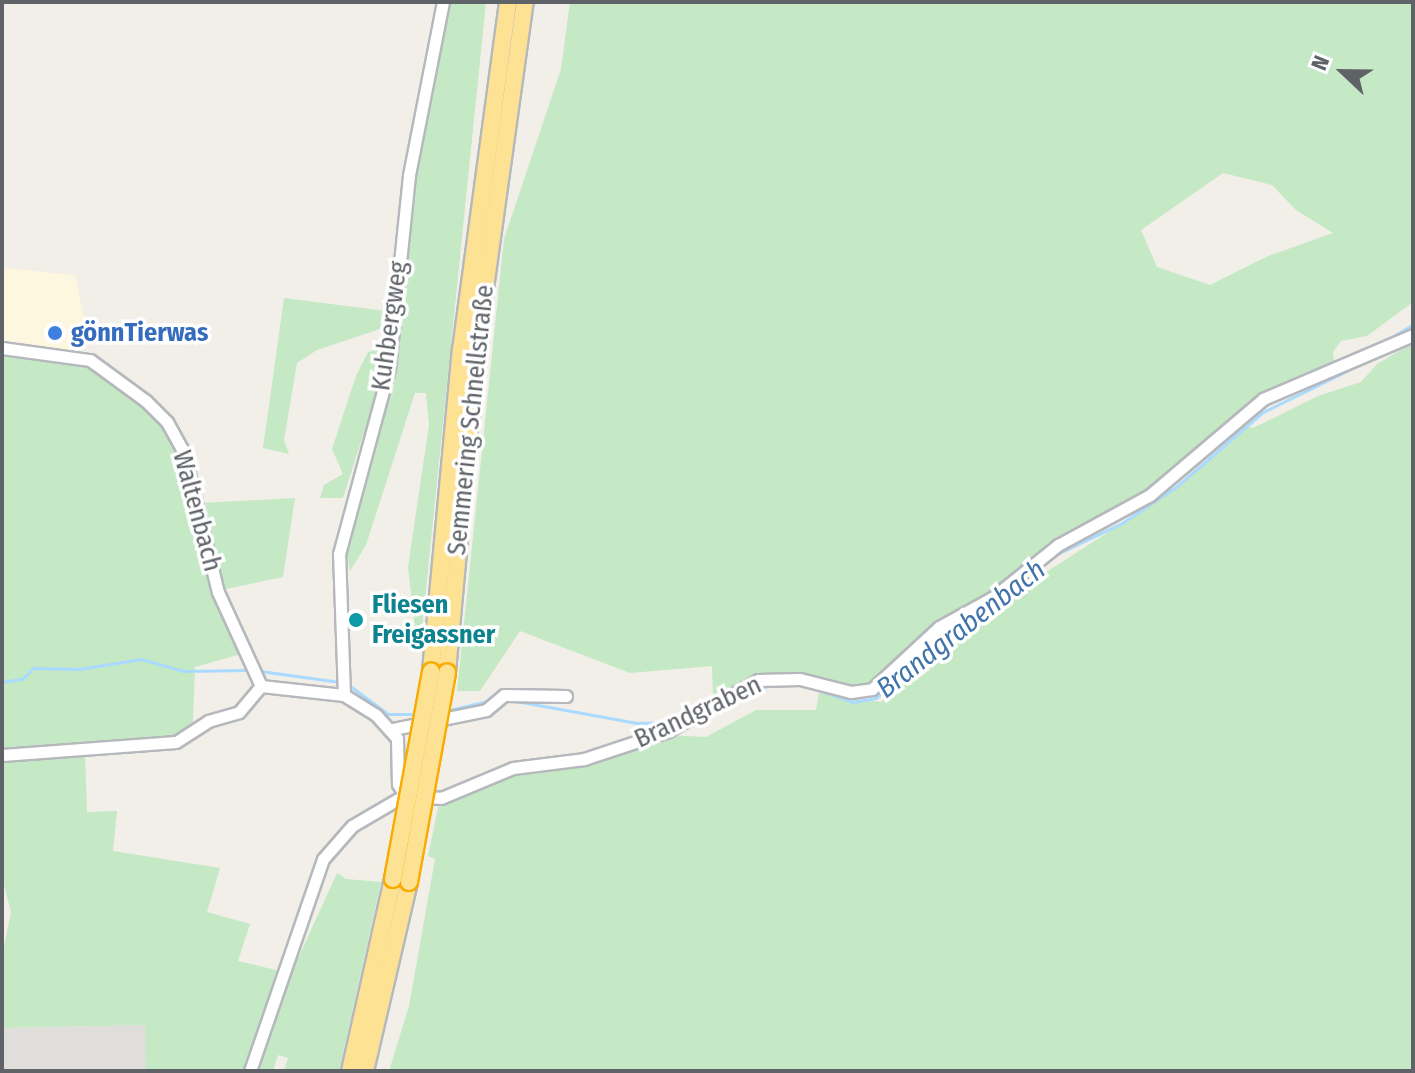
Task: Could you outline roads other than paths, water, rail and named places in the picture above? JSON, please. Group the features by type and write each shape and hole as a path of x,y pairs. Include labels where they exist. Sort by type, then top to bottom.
{"highway":[{"name":"Semmering Schnellstraße","path":"439,671 461,350 508,2"},
{"name":"Semmering Schnellstraße","path":"365,1071 439,671 477,338 525,2"},
{"name":"Semmering Schnellstraße","path":"350,1071 401,880"}],"street":[{"name":"Kuhbergweg","path":"344,695 339,554 350,497 389,369 409,175 443,2"},
{"name":"Brandgraben","path":"405,795 441,798 513,768 565,763 610,751 668,731 758,680 800,679 851,692 872,689 939,627 992,598 1058,545 1150,495 1263,399 1413,335"},
{"name":"Waltenbach","path":"2,348 90,360 167,422 184,453 218,592 261,686"},
{"path":"2,755 176,742 208,721 239,712 261,686 344,695 393,729 486,710 504,695 566,696"},
{"path":"250,1071 323,859 352,826 405,795 398,784 393,729"}],"waterway":[{"name":"Brandgrabenbach","path":"1389,339 1413,324"},
{"name":"Brandgrabenbach","path":"807,686 853,702 876,698 944,634 1011,594 1055,555 1122,523 1176,487 1263,412 1383,353"},
{"name":"Brandgrabenbach","path":"2,682 22,679 33,668 79,669 141,659 183,671 247,670"},
{"name":"Brandgrabenbach","path":"260,671 340,682"},
{"name":"Brandgrabenbach","path":"748,691 776,684"},
{"name":"Brandgrabenbach","path":"350,686 388,714 417,714"},
{"name":"Brandgrabenbach","path":"445,711 488,701"},
{"name":"Brandgrabenbach","path":"516,701 637,723 676,722"}],"place":[{"name":"gönnTierwas","path":"55,333"},
{"name":"Fliesen Freigassner","path":"356,620"}]}
